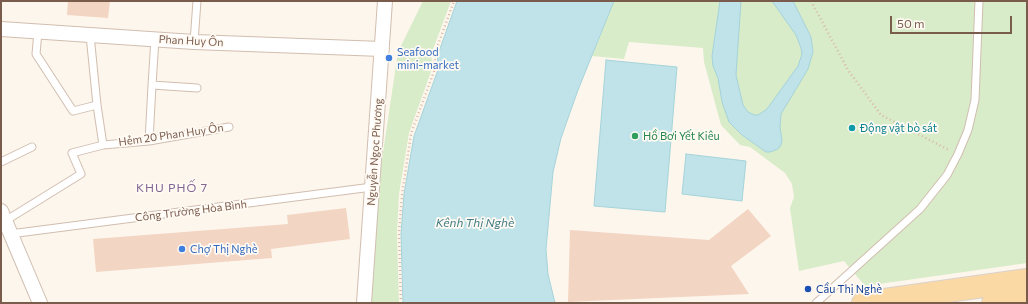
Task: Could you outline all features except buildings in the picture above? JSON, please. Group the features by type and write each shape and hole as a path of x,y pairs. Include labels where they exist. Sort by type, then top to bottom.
{"main road":[{"path":"863,303 1027,280"},
{"path":"993,303 1027,298"}],"street":[{"path":"384,7 395,1"},
{"name":"Nguyễn Ngọc Phương","path":"364,303 384,7"},
{"name":"Phan Huy Ôn","path":"1,29 194,42 382,50"},
{"path":"5,224 40,303"}],"lane":[{"path":"194,42 197,1"},
{"path":"816,303 920,209 947,175 968,130 975,100 979,1"},
{"path":"38,32 36,54 73,111 97,105"},
{"name":"Hẻm 20 Phan Huy Ôn","path":"90,35 97,105 103,144 149,141 229,127"},
{"path":"149,141 155,39"},
{"path":"152,84 198,88"},
{"path":"5,224 81,174 72,153 103,144"},
{"path":"1,162 32,148"},
{"name":"Công Trường Hòa Bình","path":"5,224 372,187"}],"path":[{"path":"401,303 399,234 402,195 411,134 436,66 434,56 454,1"},
{"path":"811,1 848,70 881,115 958,154"}],"green space":[{"path":"423,1 451,1 431,55 433,66 409,133 399,194 397,234 399,303 369,303 378,186 398,52"},
{"path":"614,1 1027,1 1027,263 865,286 844,261 799,271 790,208 794,197 792,184 785,173 750,147 740,145 721,125 704,62 703,48 629,42 624,59 592,56"}],"water":[{"name":"Kênh Thị Nghè","path":"457,1 614,1 578,90 561,138 553,172 546,249 548,274 555,303 403,303 401,234 404,194 414,136 439,67 437,57"},
{"path":"720,1 741,1 736,75 743,105 748,112 754,115 758,115 767,109 798,66 802,54 796,35 772,1 793,1 811,37 813,52 808,69 781,114 781,145 778,149 770,152 766,152 742,135 729,122 722,102 712,56"},
{"name":"Hồ Bơi Yết Kiêu","path":"606,60 677,67 665,212 594,206"},
{"path":"686,154 746,161 742,201 682,194"}],"place":[{"name":"Seafood mini-market","path":"389,58"},
{"name":"Động vật bò sát","path":"852,128"},
{"name":"Hồ Bơi Yết Kiêu","path":"635,136"},
{"name":"Chợ Thị Nghè","path":"182,249"},
{"name":"Cầu Thị Nghè","path":"808,289"}],"district":[{"name":"KHU PHỐ 7","path":"172,188"}]}
